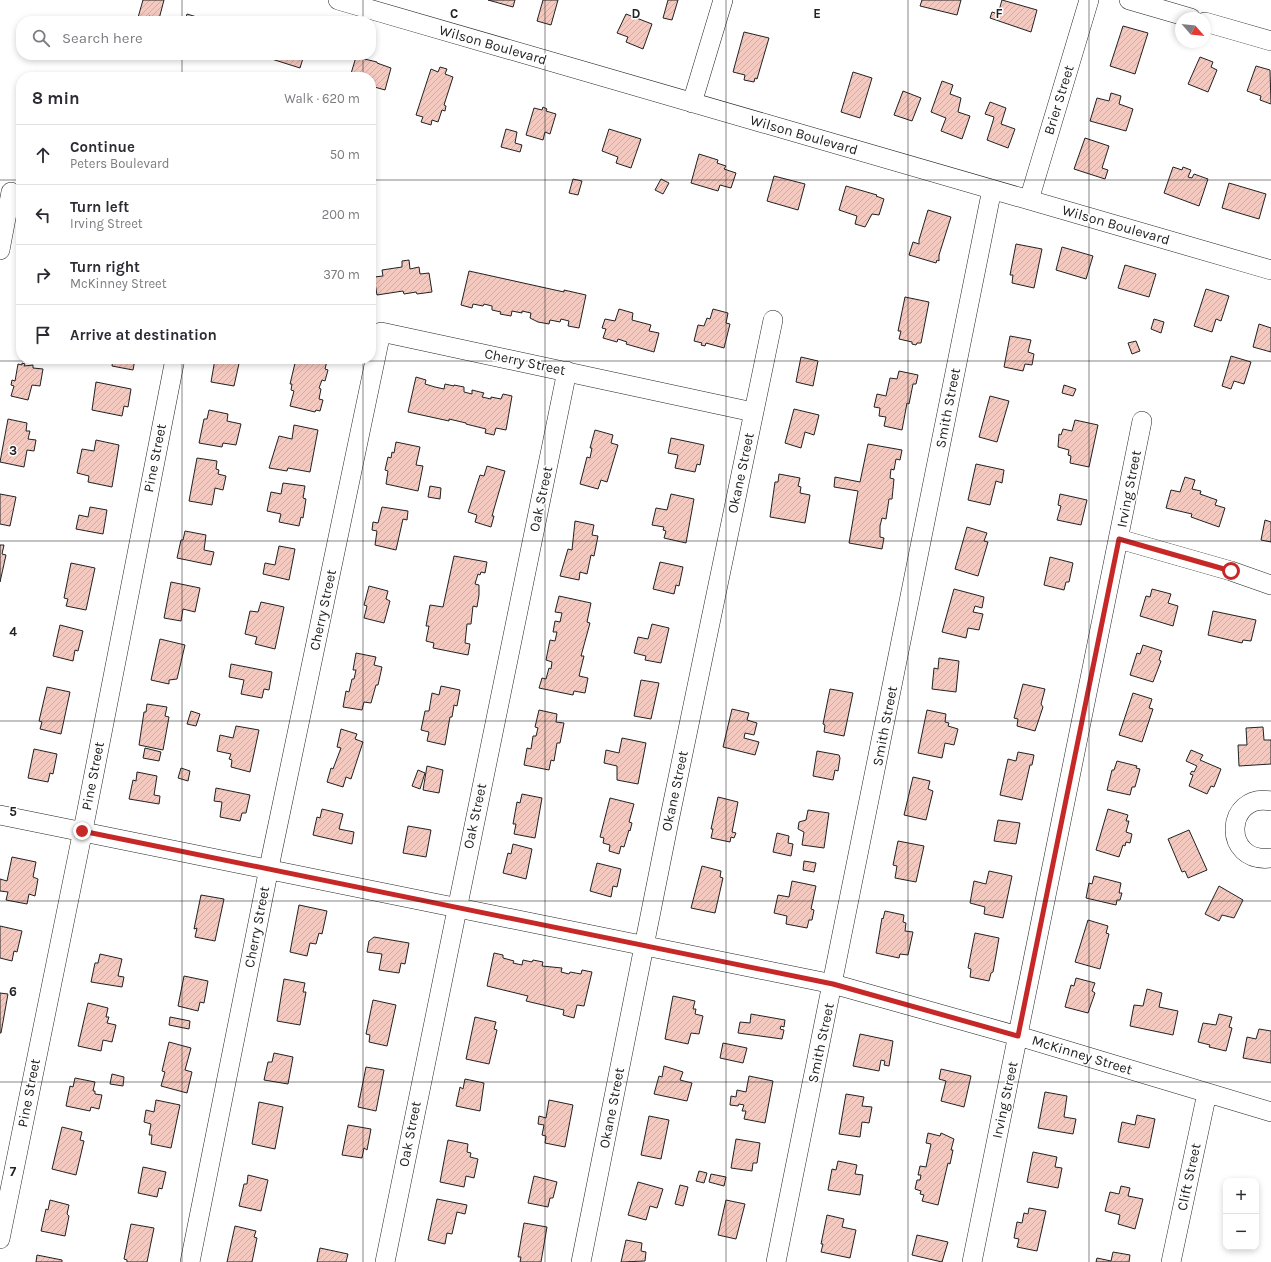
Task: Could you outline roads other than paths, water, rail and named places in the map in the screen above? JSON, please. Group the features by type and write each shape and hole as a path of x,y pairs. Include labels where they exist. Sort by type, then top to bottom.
{"street":[{"name":"Wilson Boulevard","path":"338,0 358,3 692,102 1271,270"},
{"path":"692,102 723,0"},
{"name":"Brier Street","path":"1029,200 1089,0"},
{"path":"1129,0 1175,13"},
{"path":"1211,24 1271,41"},
{"name":"Smith Street","path":"776,1262 992,189"},
{"path":"0,250 16,194"},
{"name":"Okane Street","path":"581,1262 644,946 773,320"},
{"name":"Cherry Street","path":"376,356 381,332 753,412"},
{"name":"Pine Street","path":"0,1239 174,364"},
{"name":"Cherry Street","path":"190,1262 268,870 374,364"},
{"name":"Oak Street","path":"385,1262 456,907 567,371"},
{"name":"Irving Street","path":"972,1262 1142,421"},
{"path":"1119,539 1231,571 1271,585"},
{"path":"1271,800 1260,800 1250,803 1242,809 1237,817 1234,827 1235,836 1239,845 1245,852 1253,857 1263,859 1271,858"},
{"name":"McKinney Street","path":"0,815 833,984 1018,1036 1271,1112"},
{"name":"Clift Street","path":"1171,1262 1207,1093"}]}
